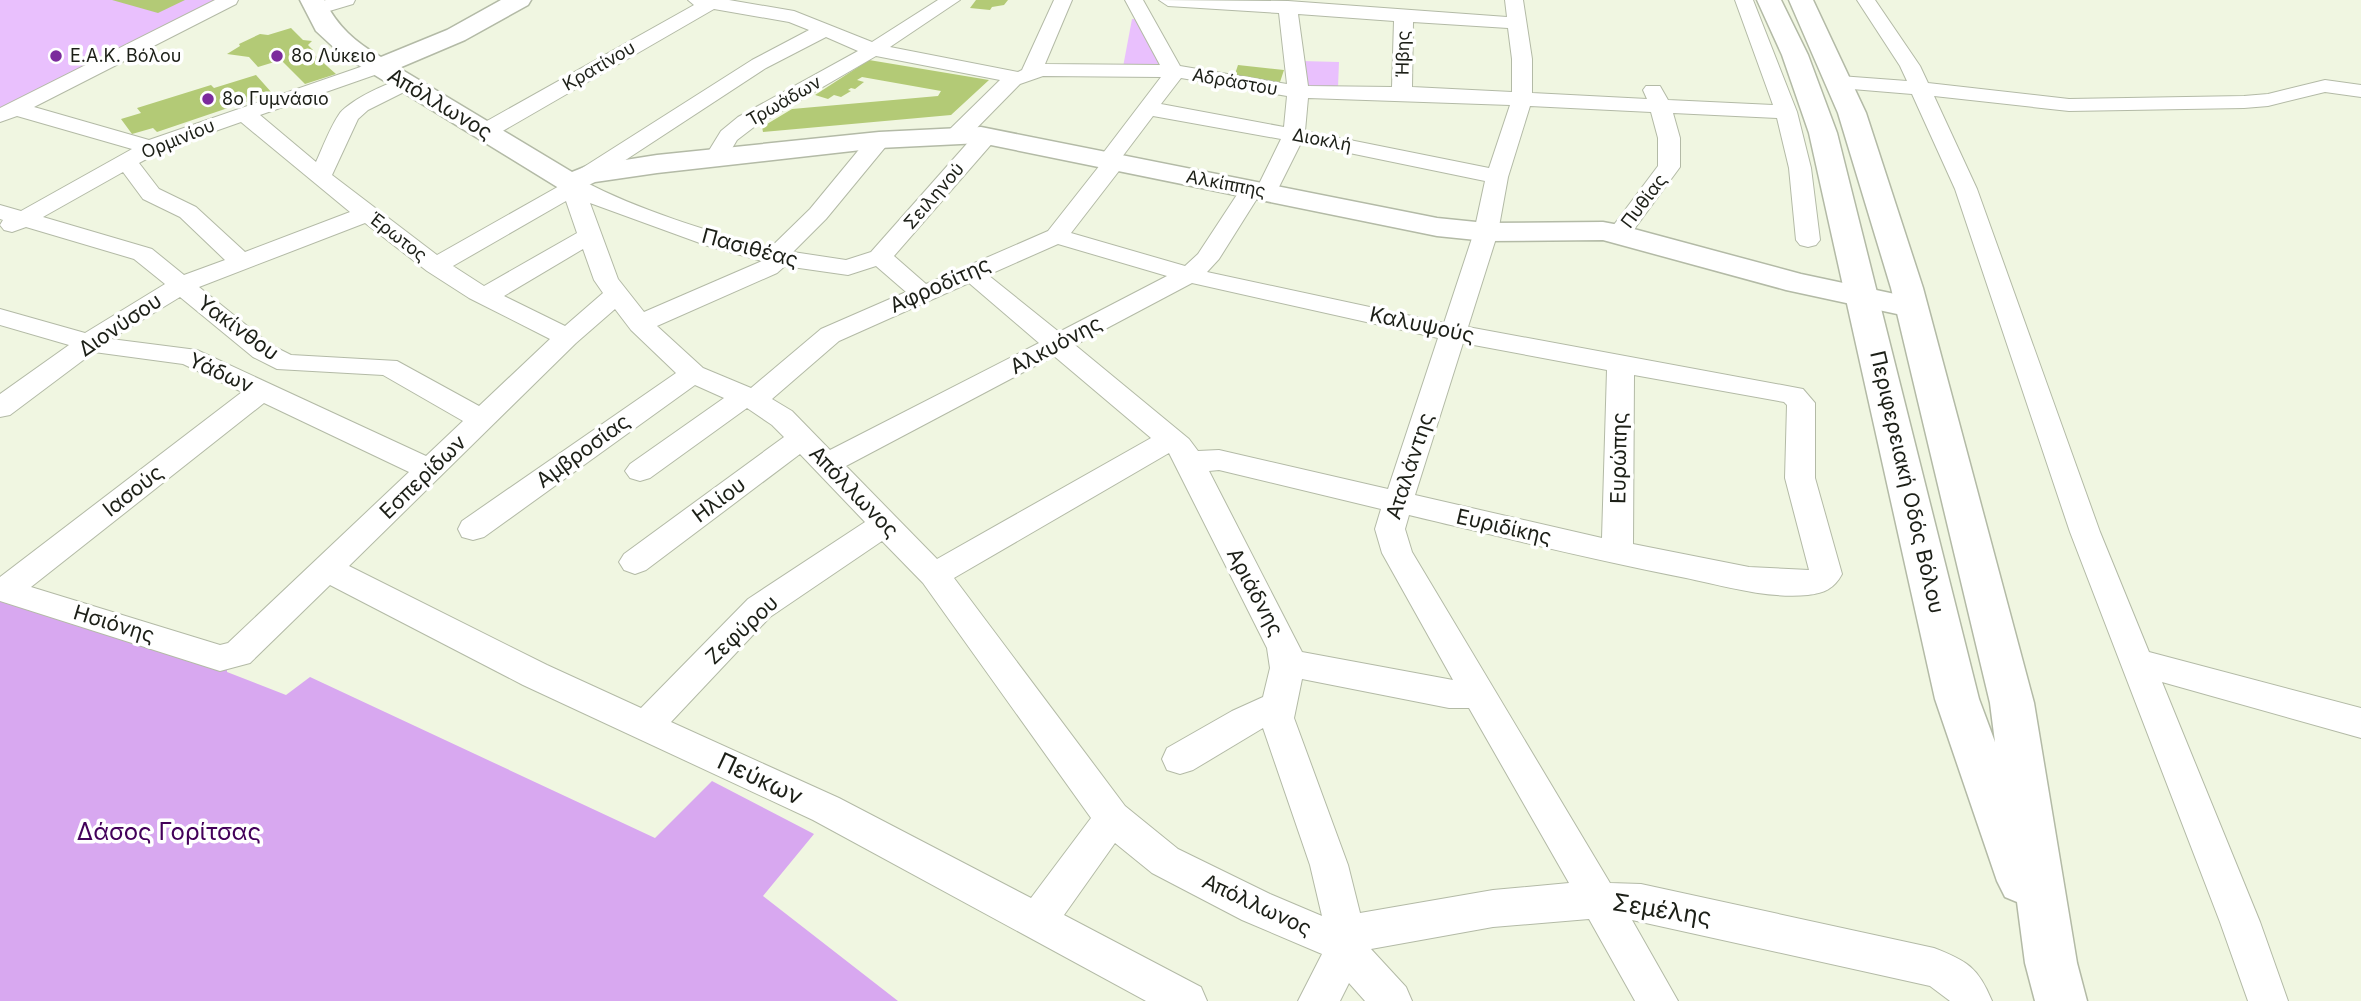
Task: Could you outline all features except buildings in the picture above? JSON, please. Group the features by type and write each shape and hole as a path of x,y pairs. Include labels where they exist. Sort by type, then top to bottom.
{"main road":[{"name":"Ορμινίου","path":"379,67 456,35 519,0"},
{"name":"Περιφερειακή Οδός Βόλου","path":"1769,0 1795,55 1823,133 1956,699 2056,982"},
{"name":"Περιφερειακή Οδός Βόλου","path":"1801,0 1840,82 1909,298 2012,703 2056,982"},
{"name":"Απόλλωνος","path":"314,4 333,36 405,84 577,182"},
{"name":"Αλκίππης","path":"716,157 879,140 987,135 1437,227 1486,232 1594,231 1619,234 1797,283 1861,288 1909,298"},
{"path":"577,182 716,157"}],"street":[{"path":"7,112 229,0"},
{"path":"314,4 346,0"},
{"name":"Τρωάδων","path":"716,157 729,136 746,122 873,50 951,0"},
{"name":"Σειληνού","path":"957,135 1023,75 1063,0"},
{"path":"1134,0 1174,71"},
{"path":"1168,0 1404,15 1515,11"},
{"path":"1744,0 1786,112 1800,169 1808,240"},
{"path":"1866,0 1910,66 1966,188 1977,227 2085,532 2268,1001"},
{"name":"Αδράστου","path":"720,2 783,14 873,50 1023,75 1174,71 1298,92 1402,93 1522,99 1656,96 1786,112"},
{"name":"Κρατίνου","path":"486,131 720,2"},
{"path":"1288,7 1298,92 1294,135"},
{"name":"Αταλάντης","path":"1515,11 1522,59 1522,99 1497,177 1486,232 1390,529 1392,543 1658,1001"},
{"name":"Ήβης","path":"1402,93 1404,15"},
{"path":"436,266 577,182 759,64 825,30"},
{"name":"Ορμινίου","path":"0,232 11,215 150,147 379,67"},
{"name":"Αφροδίτης","path":"640,471 749,398 830,335 1056,236 1174,71"},
{"path":"1840,82 2069,105 2244,102 2268,100 2325,86 2361,91"},
{"path":"320,177 349,116 361,106 405,84"},
{"name":"Πυθίας","path":"1619,234 1669,167 1672,157 1656,96"},
{"name":"Διοκλή","path":"1146,108 1497,177"},
{"path":"7,112 150,147"},
{"name":"Έρωτος","path":"244,113 320,177 436,266 485,296 567,337"},
{"name":"Σειληνού","path":"880,257 987,135"},
{"name":"Αλκυόνης","path":"827,464 1189,275 1207,260 1259,190 1294,135"},
{"path":"640,324 768,268 818,214 879,140"},
{"path":"126,161 151,194 188,212 240,261"},
{"name":"Απόλλωνος","path":"577,182 589,236 606,280 640,324 693,374 772,410 934,575 1112,818 1165,862 1256,907 1337,941 1346,942 1392,1001"},
{"name":"Πασιθέας","path":"577,182 602,200 704,237 777,257 848,268 880,257"},
{"name":"Διονύσου","path":"0,408 134,312 181,285 368,213"},
{"name":"Υακίνθου","path":"11,215 143,254 213,314 272,358 286,363 388,367 482,420"},
{"path":"485,296 589,236"},
{"name":"Καλυψούς","path":"1056,236 1189,275 1454,333 1793,395 1801,403 1799,446 1803,494 1826,570 1821,580"},
{"path":"880,257 922,293"},
{"name":"Αριάδνης","path":"970,272 1181,450 1284,648 1288,676 1277,706"},
{"name":"Εσπερίδων","path":"228,658 248,647 567,337 617,295"},
{"name":"Υάδων","path":"5,324 90,344 188,356 430,470"},
{"name":"Ευρώπης","path":"1617,554 1621,363"},
{"name":"Αμβροσίας","path":"473,529 693,374"},
{"name":"Ιασούς","path":"3,590 261,391"},
{"name":"Ηλίου","path":"635,562 802,438"},
{"path":"934,575 1181,450"},
{"name":"Ευριδίκης","path":"1181,450 1617,554 1749,579 1806,583 1821,580"},
{"name":"Ζεφύρου","path":"645,726 759,608 885,524"},
{"name":"Πεύκων","path":"327,569 535,675 826,809 1187,1001"},
{"name":"Ησιόνης","path":"3,590 220,658 228,658"},
{"path":"2137,662 2361,723"},
{"path":"1288,663 1449,694 1479,694"},
{"path":"1180,759 1244,721 1277,706 1277,718 1329,865 1346,942 1318,1001"},
{"path":"1038,920 1112,818"},
{"name":"Σεμέλης","path":"1346,942 1450,914 1520,905 1600,901 1660,905 1934,967 1957,979 1965,987 1972,1001"}],"shaded area":[{"name":"Ε.Α.Κ. Βόλου","path":"0,0 225,0 0,113"},
{"path":"1132,19 1137,19 1161,68 1123,67"},
{"path":"1301,61 1339,62 1338,87 1303,87"}],"green space":[{"name":"Δάσος Γορίτσας","path":"0,601 227,662 227,672 286,695 310,677 655,838 712,781 814,834 763,896 898,1001 0,1001"}],"place":[{"name":"Ε.Α.Κ. Βόλου","path":"56,56"},
{"name":"8ο Λύκειο","path":"277,56"},
{"name":"8ο Γυμνάσιο","path":"208,99"}]}
